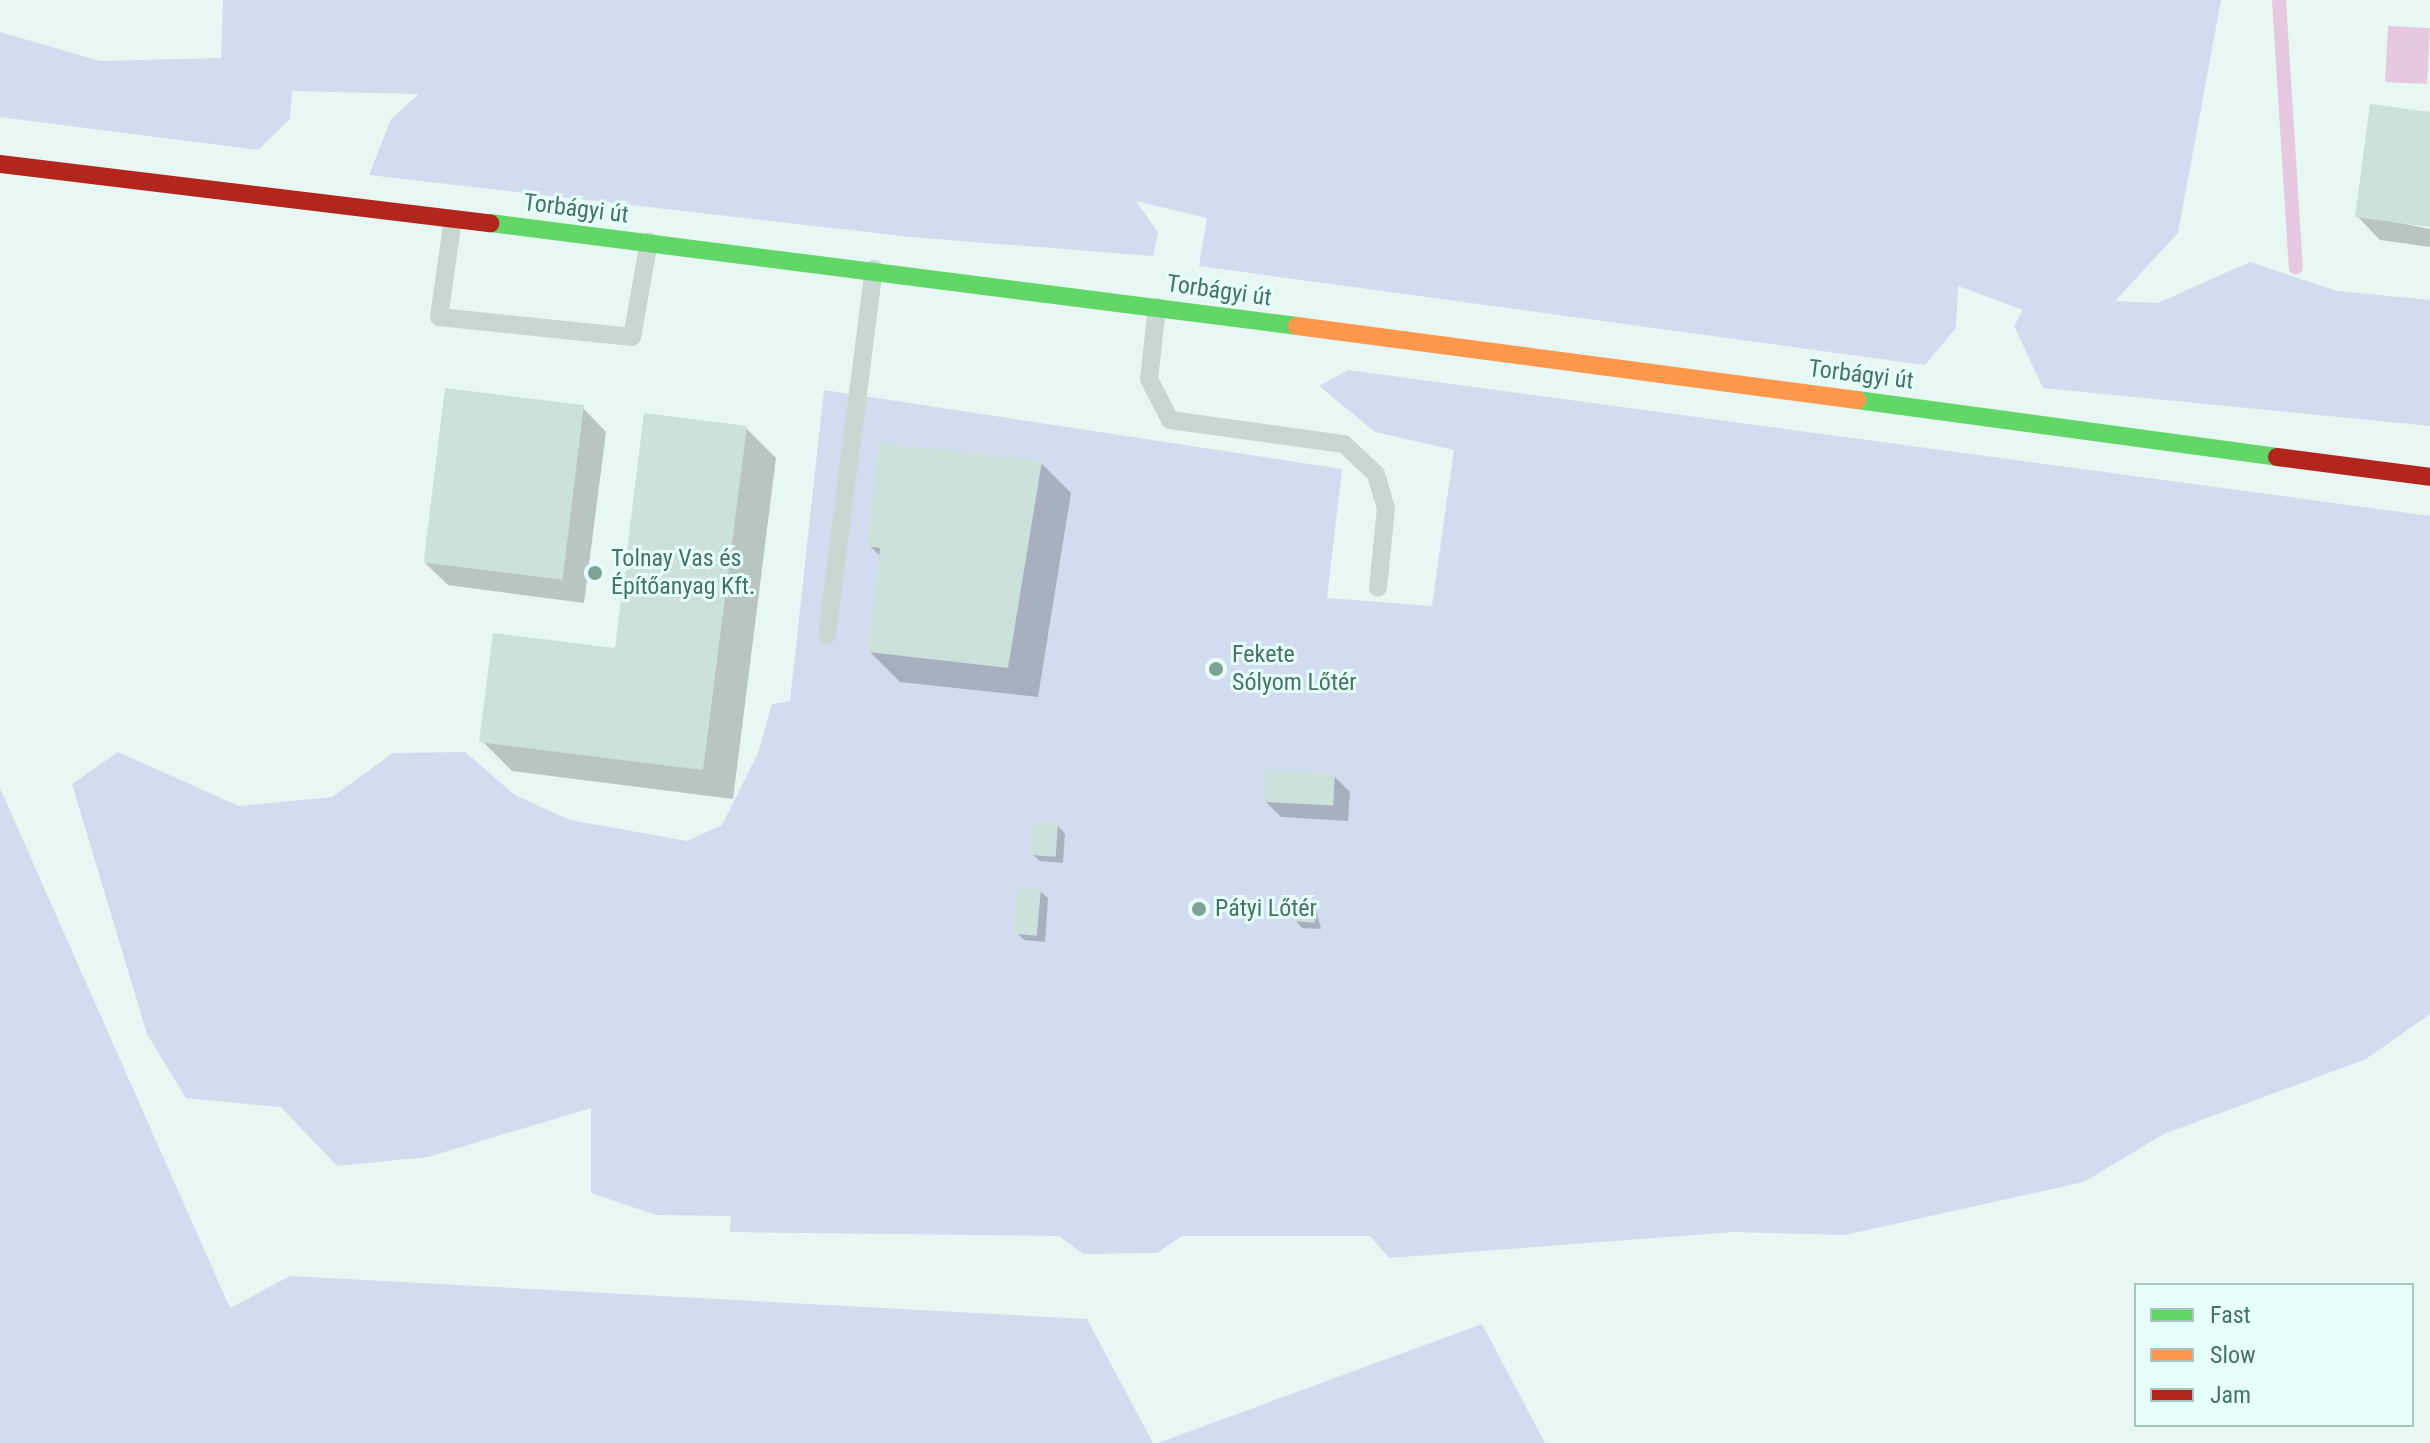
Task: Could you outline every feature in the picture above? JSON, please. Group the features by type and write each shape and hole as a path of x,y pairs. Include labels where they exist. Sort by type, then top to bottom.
{"street":[{"name":"Torbágyi út","path":"0,164 874,269 2430,477"}],"lane":[{"path":"453,219 439,317 632,337 649,242"},
{"path":"827,635 874,269"},
{"path":"1157,307 1149,379 1170,420 1344,444 1376,474 1386,508 1378,588"}],"shaded area":[{"path":"223,0 2221,0 2178,233 2115,301 2158,303 2250,262 2337,291 2430,300 2430,426 2043,388 2014,326 2023,310 1958,286 1956,328 1925,365 1199,266 1207,218 1136,201 1158,232 1153,256 910,237 369,175 391,119 419,94 292,91 290,119 258,150 0,117 0,32 100,61 221,58"},
{"path":"2388,26 2430,28 2427,84 2385,82"},
{"path":"1348,370 2430,516 2430,1014 2366,1059 2164,1134 2084,1182 1845,1235 1734,1232 1389,1258 1370,1236 1182,1236 1157,1253 1083,1254 1059,1236 730,1232 731,1216 656,1215 591,1193 591,1108 428,1157 337,1166 281,1107 186,1098 147,1034 72,784 118,752 239,806 332,797 393,753 465,752 515,795 570,820 687,841 722,825 758,753 772,704 790,701 824,390 1342,469 1327,598 1432,606 1454,450 1375,432 1319,386"},
{"path":"0,788 230,1308 290,1276 1087,1319 1153,1443 0,1443"},
{"path":"1482,1324 1545,1443 1158,1443"}],"building":[{"path":"2370,104 2430,112 2430,227 2355,217"},
{"path":"445,388 584,405 563,580 424,563"},
{"path":"644,413 747,426 703,770 479,742 493,633 615,648"},
{"path":"879,443 1042,461 1008,668 868,652 880,548 867,546"},
{"path":"1265,770 1335,774 1333,806 1263,802"},
{"path":"1032,822 1058,824 1056,857 1030,855"},
{"path":"1018,887 1041,889 1037,936 1014,934"},
{"path":"1294,902 1316,904 1314,923 1292,921"}],"waterway":[{"path":"2279,0 2296,267"}],"traffic: fast":[{"path":"490,223 1297,326"},
{"path":"1857,400 2277,457"}],"traffic: slow":[{"path":"1297,326 1857,400"}],"traffic: jam":[{"path":"0,164 490,223"},
{"path":"2277,457 2430,477"}],"place":[{"name":"Tolnay Vas és Építőanyag Kft.","path":"595,573"},
{"name":"Fekete Sólyom Lőtér","path":"1216,669"},
{"name":"Pátyi Lőtér","path":"1199,909"}]}
